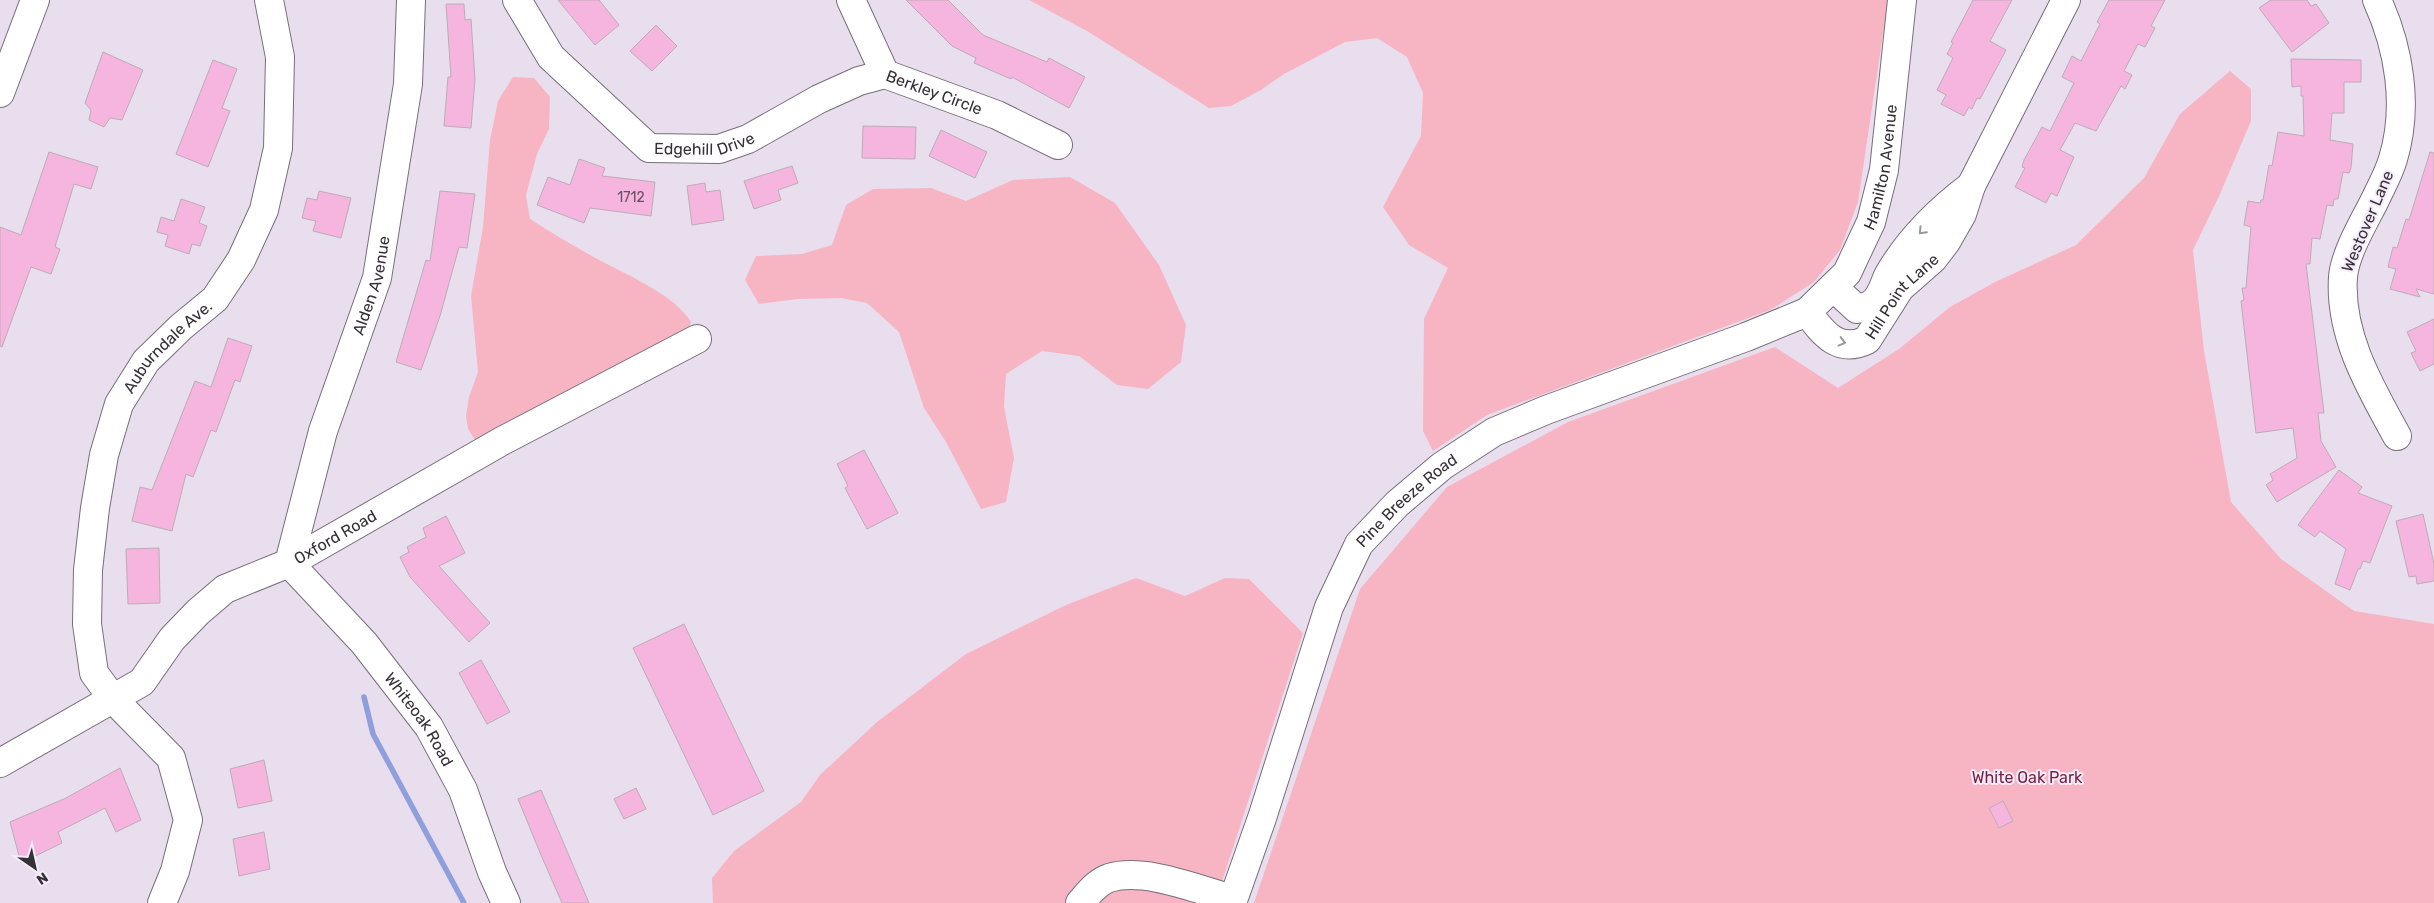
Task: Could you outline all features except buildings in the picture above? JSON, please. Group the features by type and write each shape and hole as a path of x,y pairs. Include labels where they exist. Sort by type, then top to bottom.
{"street":[{"path":"0,93 35,0"},
{"name":"Auburndale Ave.","path":"162,903 175,871 188,820 171,758 113,699 94,673 87,624 94,508 104,455 119,404 146,361 215,299 241,260 264,210 278,148 280,57 269,0"},
{"name":"Alden Avenue","path":"289,563 323,431 377,278 408,84 411,0"},
{"name":"Edgehill Drive","path":"517,0 551,57 649,148 719,148 748,139 835,92 860,81 885,74"},
{"name":"Berkley Circle","path":"850,0 885,74 997,114 1058,145"},
{"name":"Hamilton Avenue","path":"1807,312 1847,273 1871,222 1884,170 1902,0"},
{"name":"Hill Point Lane","path":"1807,312 1824,334 1841,343 1859,344 1867,340 1914,240 1948,218 1970,186 2066,0"},
{"name":"Westover Lane","path":"2377,0 2386,20 2398,63 2399,124 2393,159 2356,238 2343,274 2343,298 2354,350 2375,397 2397,436"},
{"name":"Hill Point Lane","path":"1833,287 1850,305 1858,309 1868,307 1898,277"},
{"name":"Pine Breeze Road","path":"1233,901 1265,809 1329,607 1359,544 1397,504 1442,466 1494,432 1546,410 1746,337 1807,312"},
{"name":"Oxford Road","path":"0,763 142,682 172,639 198,612 225,589 289,563 502,441 697,339"},
{"name":"Whiteoak Road","path":"289,563 364,643 428,727 463,790 492,872 506,903"},
{"path":"1080,903 1091,890 1108,879 1144,875 1233,901"}],"green space":[{"path":"1029,0 1888,0 1858,202 1840,250 1814,282 1770,310 1487,415 1433,451 1423,431 1424,319 1448,268 1409,245 1383,207 1421,136 1423,93 1407,57 1377,38 1345,42 1284,74 1261,90 1231,106 1209,108 1087,31"},
{"name":"White Oak Park","path":"2230,71 2251,89 2251,121 2220,194 2193,250 2204,351 2231,502 2281,559 2354,611 2434,624 2434,903 1254,903 1360,589 1447,487 1568,422 1775,347 1838,388 1899,349 1950,307 1995,282 2076,245 2144,178 2180,114"},
{"path":"513,77 534,78 550,97 549,129 537,154 526,195 530,219 599,260 650,286 674,303 691,322 688,330 477,443 468,429 466,416 469,397 478,372 471,296 483,227 490,140 498,101"},
{"path":"1070,177 1115,203 1159,265 1186,325 1181,362 1148,389 1117,385 1079,356 1042,351 1006,374 1004,407 1014,458 1006,502 981,509 946,442 924,408 899,332 867,303 841,298 798,299 759,304 745,280 756,256 802,254 832,245 846,205 873,189 931,188 966,201 1013,180"},
{"path":"1136,578 1185,596 1225,578 1249,579 1303,633 1215,903 713,903 712,878 734,851 801,802 820,775 877,722 966,654 1066,605"}],"waterway":[{"path":"364,697 373,734 464,903"}]}
